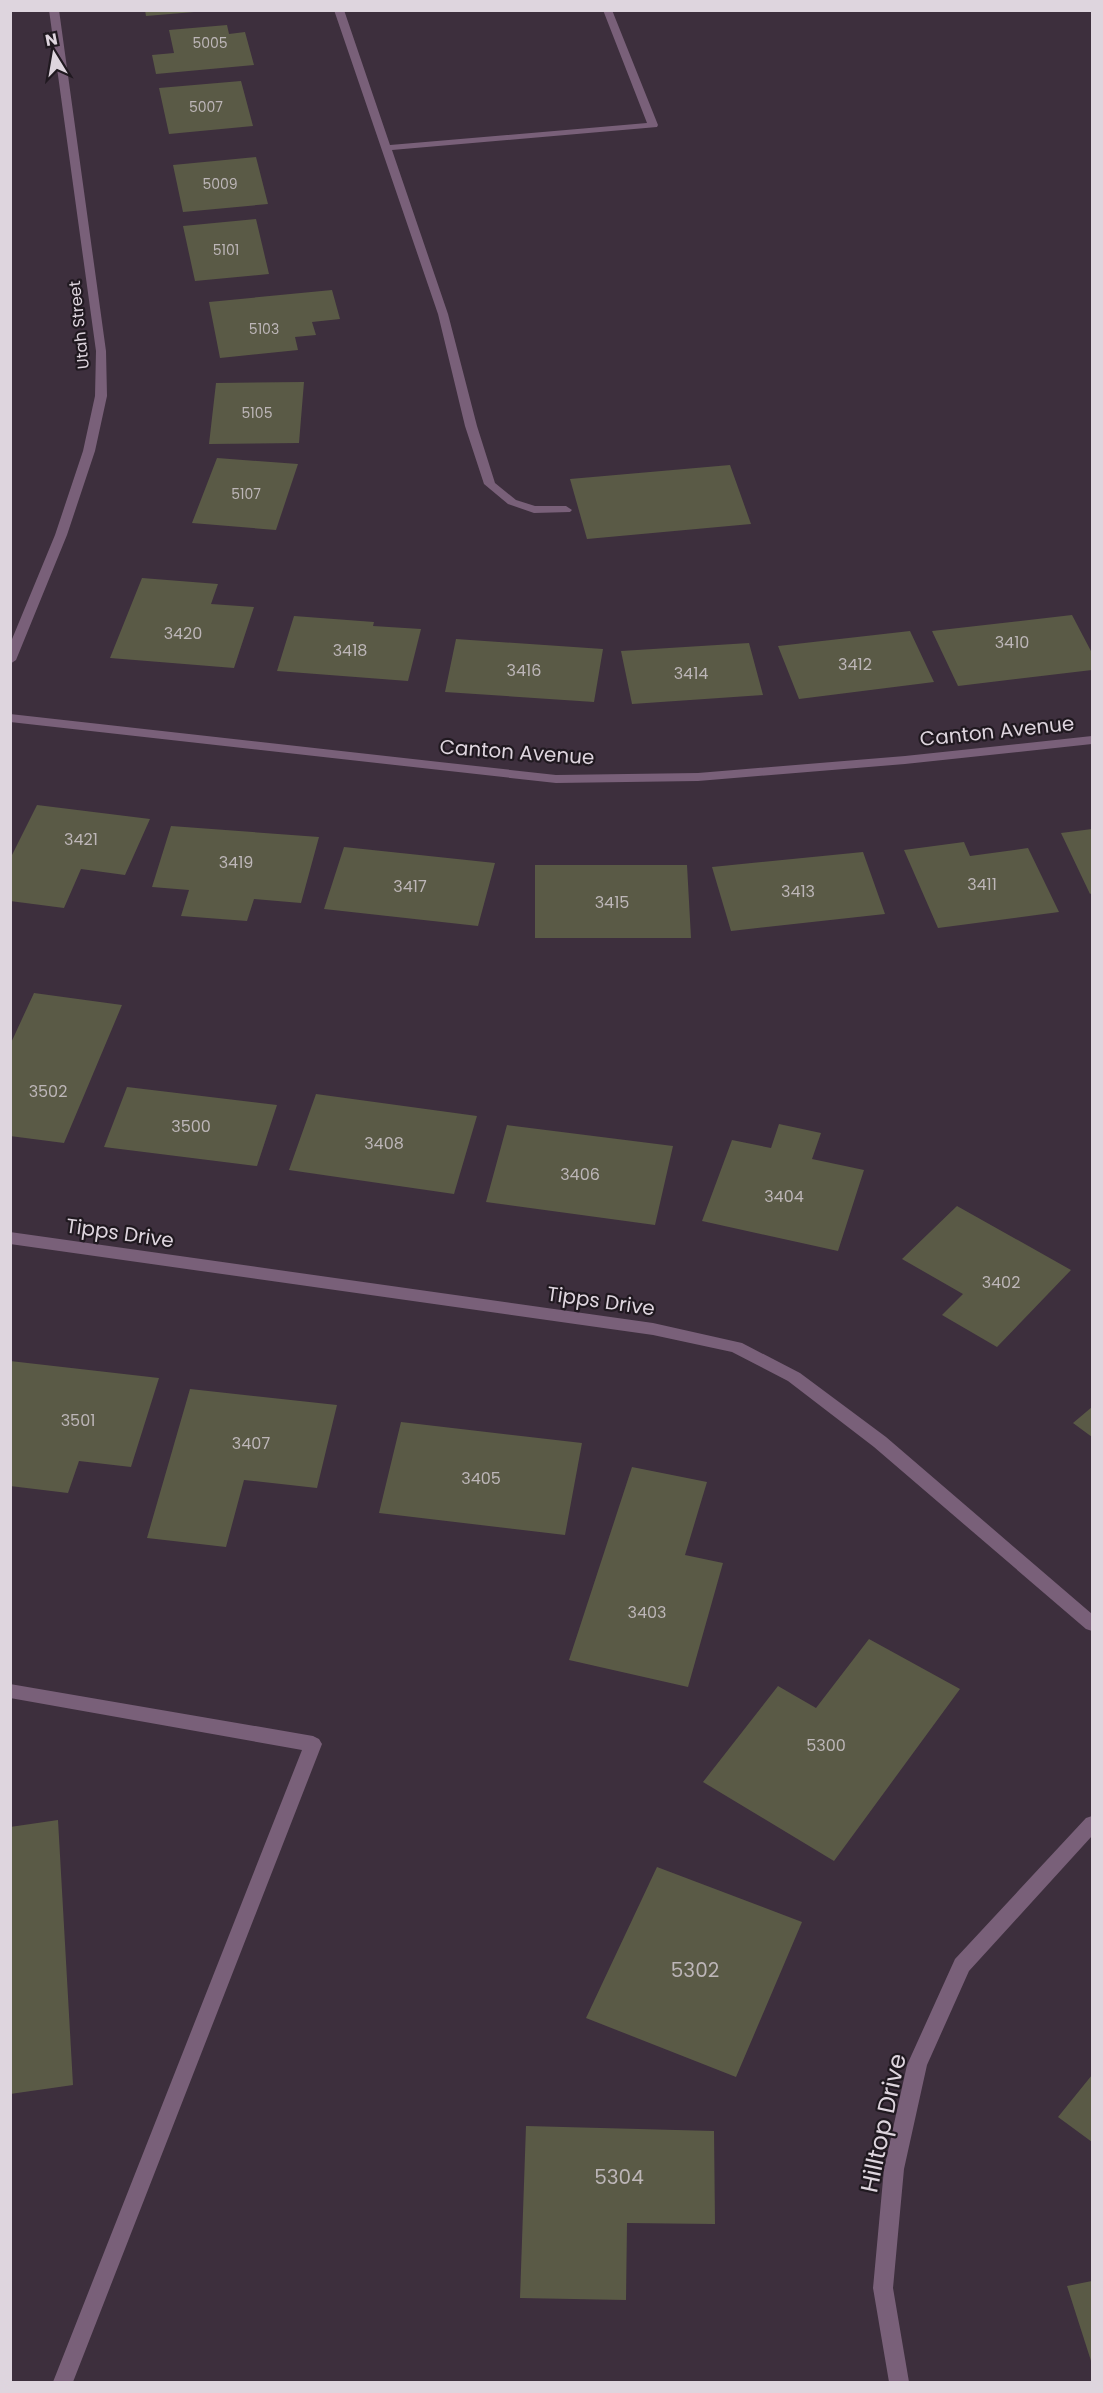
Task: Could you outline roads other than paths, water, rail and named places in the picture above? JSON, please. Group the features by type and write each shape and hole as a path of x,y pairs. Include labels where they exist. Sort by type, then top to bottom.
{"street":[{"name":"Utah Street","path":"10,660 61,536 89,451 101,396 101,351 54,10"},
{"path":"339,10 442,315 471,426 490,484 512,502 534,509 566,510"},
{"path":"385,148 653,125 607,10"},
{"name":"Canton Avenue","path":"10,718 556,779 698,777 905,760 1092,740"},
{"name":"Tipps Drive","path":"10,1239 653,1329 736,1347 794,1377 880,1442 1092,1624"},
{"path":"10,1692 313,1744 63,2382"},
{"name":"Hilltop Drive","path":"899,2382 883,2288 894,2169 917,2065 962,1965 1092,1824"}]}
